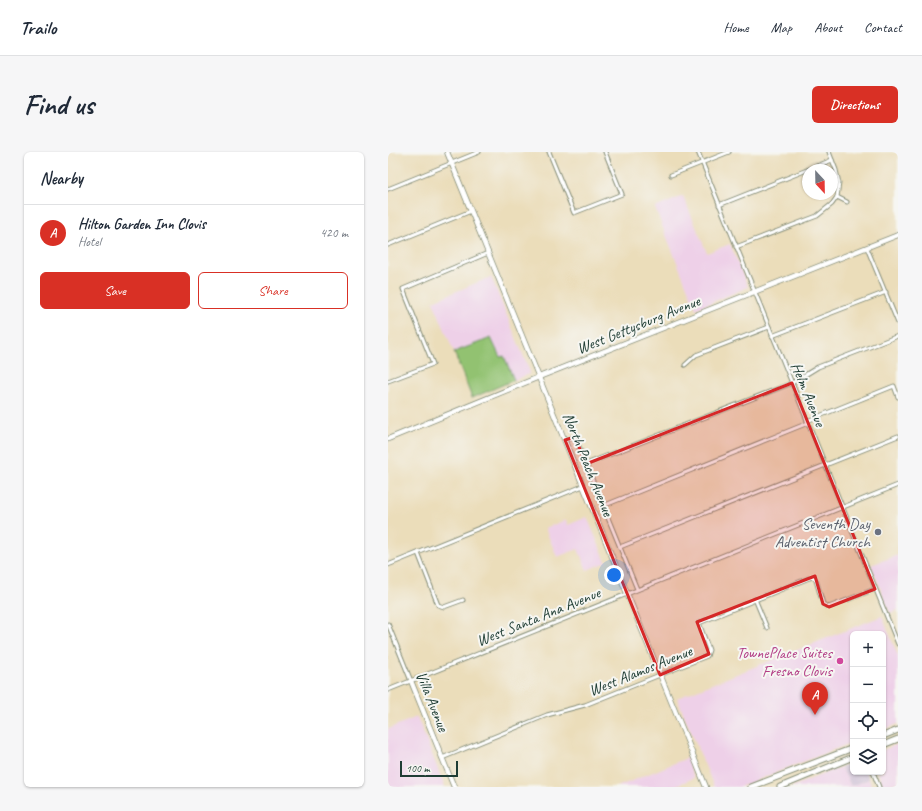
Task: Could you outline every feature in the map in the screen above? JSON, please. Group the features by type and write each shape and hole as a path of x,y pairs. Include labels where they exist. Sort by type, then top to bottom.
{"main road":[{"name":"North Peach Avenue","path":"447,152 706,787"},
{"name":"West Gettysburg Avenue","path":"388,439 539,377 898,235"},
{"name":"Villa Avenue","path":"411,681 454,787"},
{"path":"886,735 898,730"},
{"path":"886,744 898,739"},
{"path":"751,787 850,749"},
{"path":"780,787 850,758"}],"street":[{"path":"388,189 479,152"},
{"path":"549,152 574,213 622,194 605,152"},
{"name":"Helm Avenue","path":"698,152 898,644"},
{"path":"671,175 729,152"},
{"path":"829,152 834,164"},
{"path":"719,205 832,160"},
{"path":"838,198 847,202"},
{"path":"736,247 817,216 825,211 834,200"},
{"path":"388,245 471,211"},
{"path":"867,248 898,323"},
{"path":"389,380 433,364 403,289 488,254"},
{"path":"772,336 886,292"},
{"path":"685,365 696,355 768,327"},
{"path":"586,464 792,383 818,367 898,336"},
{"path":"603,506 894,386 898,397"},
{"path":"620,547 898,436"},
{"path":"565,440 575,437 637,589"},
{"name":"West Santa Ana Avenue","path":"388,690 898,485"},
{"path":"388,565 583,486"},
{"path":"418,553 438,605 444,607 463,600"},
{"name":"West Alamos Avenue","path":"442,758 547,715 585,705 709,654 699,623 755,599 813,577 817,583 823,604 829,607 875,589"},
{"path":"755,599 767,628"},
{"name":"Villa Avenue","path":"388,624 411,681"},
{"path":"874,775 879,787"}],"highlighted area":[{"path":"792,383 875,589 829,607 823,604 815,576 697,622 709,654 660,675 565,440 575,437 586,464"}],"shaded area":[{"path":"683,196 707,253 730,244 748,287 696,309 655,208"},
{"path":"491,277 530,372 529,374 514,380 504,356 500,358 491,338 454,352 433,301"},
{"path":"587,517 606,562 587,570 578,549 557,557 545,528 566,520 568,525"},
{"path":"898,555 898,610 890,613 871,565"},
{"path":"882,616 898,656 898,724 886,729 886,631 850,631 850,743 740,787 714,787 677,698"},
{"path":"417,717 445,787 388,787 388,729"},
{"path":"898,744 898,782 883,787 879,775 886,775 886,749"},
{"path":"687,758 694,778 672,787 617,787"},
{"path":"850,763 850,775 867,775 869,779 851,786 841,767"},
{"path":"841,767 851,786 869,779 872,787 791,787"}],"green space":[{"path":"491,338 500,357 504,356 514,380 472,398 454,352"}],"place":[{"name":"Seventh Day Adventist Church","path":"878,532"},
{"name":"TownePlace Suites Fresno Clovis","path":"840,661"},
{"name":"Hilton Garden Inn Clovis","path":"815,715"}]}
